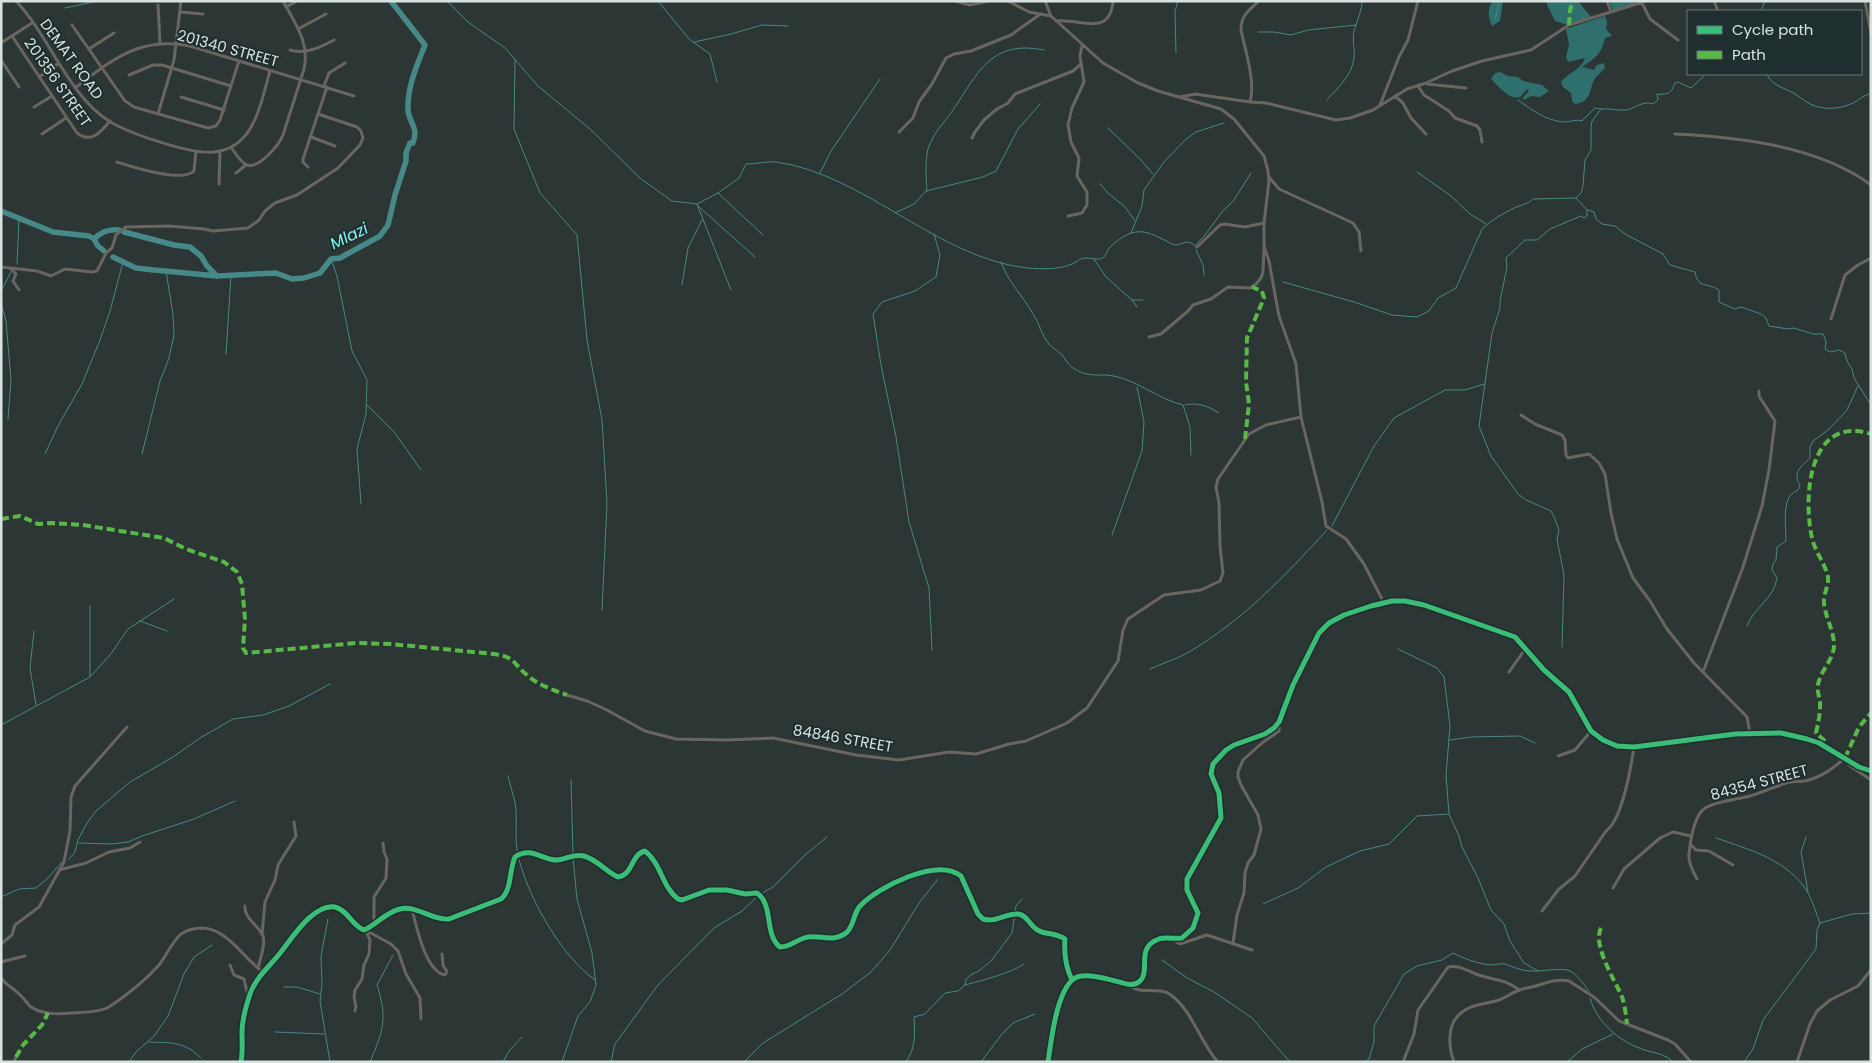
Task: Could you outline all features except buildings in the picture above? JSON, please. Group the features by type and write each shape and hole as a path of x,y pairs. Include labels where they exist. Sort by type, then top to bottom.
{"street":[{"name":"DEMAT ROAD","path":"16,1 76,88 93,108 110,122 135,133 196,151 209,153 220,151 231,147 244,137 252,126 270,70"},
{"path":"158,114 172,68 181,1"},
{"path":"231,147 246,165 253,166 258,164 280,142 305,65 306,50 298,29 283,1"},
{"path":"286,7 297,1"},
{"path":"955,1 970,5 988,1"},
{"path":"1008,1 1039,15 1051,16"},
{"path":"1044,1 1051,16 1103,63 1158,92 1217,107 1228,114 1262,152 1267,162 1268,176 1262,278 1252,287 1228,286 1211,298 1193,305 1161,334 1148,337"},
{"path":"1056,21 1069,20 1095,24 1101,23 1109,16 1113,1"},
{"path":"1250,102 1252,97 1251,82 1241,22 1245,14 1259,1"},
{"path":"1380,106 1408,40 1418,1"},
{"path":"1607,1 1611,12"},
{"path":"1865,1 1871,33"},
{"path":"1179,97 1195,94 1285,106 1320,116 1343,120 1361,115 1417,85 1470,64 1531,50 1569,25 1644,2 1650,19 1678,40"},
{"path":"158,5 160,43"},
{"path":"180,12 203,14"},
{"path":"298,29 326,14"},
{"path":"899,132 914,118 918,102 932,84 946,58 954,54 971,51 1011,35 1039,15"},
{"path":"1,43 32,23"},
{"path":"72,25 125,102 134,107 210,128 218,124 239,61"},
{"path":"89,49 114,33"},
{"name":"201356 STREET","path":"12,36 77,133 85,138 95,136 110,122"},
{"path":"290,50 317,49 334,40"},
{"name":"201340 STREET","path":"76,88 101,69 132,50 160,43 190,46 354,96"},
{"path":"1068,216 1082,213 1087,205 1086,188 1078,179 1076,173 1079,158 1070,142 1068,125 1072,108 1084,82 1081,63 1082,45"},
{"path":"1,60 19,87"},
{"path":"39,76 59,63"},
{"path":"308,167 303,161 330,72 346,63"},
{"path":"972,138 984,120 1008,103 1015,94 1073,71 1081,63"},
{"path":"129,75 153,65 162,65 232,86"},
{"path":"1426,83 1466,88"},
{"path":"1417,85 1424,95 1449,111 1455,118 1477,126 1480,130 1482,142"},
{"path":"34,107 52,96"},
{"path":"1395,96 1403,103 1411,118 1426,134"},
{"path":"181,97 224,110"},
{"path":"1,267 37,271 51,276 66,269 97,271 106,253 112,248 116,235 126,227 169,226 204,229 213,232 248,228 275,204 297,195 338,168 360,145 363,138 361,131 354,126 318,114"},
{"path":"42,134 66,118"},
{"path":"1675,134 1739,140 1799,152 1859,176 1871,186"},
{"path":"311,137 335,146"},
{"path":"117,162 159,174 191,174 196,168 196,151"},
{"path":"219,184 220,151"},
{"path":"236,173 246,165"},
{"path":"1268,176 1280,189 1353,223 1359,232 1361,251"},
{"path":"1197,247 1220,225 1245,227 1264,222"},
{"path":"1264,246 1269,261 1279,316 1296,364 1301,416 1326,526 1346,539 1364,564 1384,603"},
{"path":"1831,319 1846,275 1858,265 1871,258"},
{"path":"10,267 16,274 13,281 19,290"},
{"path":"1703,672 1743,567 1762,506 1769,470 1774,421 1759,396 1759,391"},
{"path":"1521,415 1535,424 1562,435 1565,440 1568,458 1589,454 1599,463 1605,474 1611,513 1626,565 1633,578 1667,629 1703,672 1747,717 1750,733"},
{"name":"84846 STREET","path":"567,695 606,709 645,732 676,739 727,740 773,738 856,755 899,760 949,752 983,753 1009,744 1026,741 1067,723 1087,708 1118,661 1123,630 1128,619 1164,595 1201,590 1220,581 1223,573 1219,503 1216,486 1218,479 1249,434 1266,425 1301,416"},
{"path":"1233,943 1237,915 1244,893 1245,873 1248,863 1254,855 1260,829 1258,815 1238,777 1243,760 1279,731 1279,722 1292,685 1319,633 1329,623 1344,615 1384,603 1404,601 1424,605 1515,637 1544,670 1569,692 1591,731 1603,740 1616,746 1634,747 1750,733 1781,733 1807,739 1833,750 1859,767 1871,771"},
{"path":"1509,672 1526,648"},
{"path":"1048,1062 1058,1010 1065,990 1072,980 1079,976 1094,977 1132,985 1140,982 1144,976 1143,962 1147,949 1151,944 1160,939 1182,938 1192,928 1198,913 1187,890 1187,879 1221,818 1219,793 1211,774 1213,764 1226,750 1265,734 1279,722"},
{"path":"1,944 12,935 13,927 17,922 39,907 64,862 71,822 71,797 75,786 127,727"},
{"path":"1558,756 1575,750 1591,731"},
{"path":"1542,911 1559,890 1575,876 1606,831 1612,827 1629,782 1634,747"},
{"path":"1845,758 1849,765 1871,780"},
{"name":"84354 STREET","path":"1691,836 1698,816 1706,808 1753,795 1788,782 1806,781 1820,777 1845,758"},
{"path":"258,968 263,942 265,902 275,880 278,864 296,836 294,822"},
{"path":"1613,888 1624,869 1660,838 1673,832 1691,836 1689,854 1697,879"},
{"path":"59,870 86,863 105,853 130,848 140,842"},
{"path":"374,924 374,897 386,878 387,859 383,843"},
{"path":"1691,845 1696,850 1710,851 1733,865"},
{"path":"366,931 374,924 403,908 446,920 474,908 497,902 507,893 515,857 521,853 533,852 558,860 568,856 584,856 597,862 618,878 626,874 641,852 645,851 654,860 660,874 678,900 709,890 727,890 745,894 755,892 760,894 766,906 773,938 780,947 786,947 808,937 831,938 843,935 850,929 860,906 878,891 918,873 939,868 955,872 961,876 978,914 983,919 997,920 1018,914 1026,918 1040,932 1057,934 1065,939 1064,949 1072,980"},
{"path":"245,906 245,913 262,935"},
{"path":"240,1062 244,1050 242,1025 253,986 308,919 328,906 340,909 359,928 386,942 398,951 406,974 420,998 421,1019"},
{"path":"412,910 428,960 437,972 445,975 447,972 442,961 442,954"},
{"path":"1,978 36,1010 52,1014 100,1010 109,1007 144,980 159,965 180,935 192,929 202,928 222,934 263,972"},
{"path":"355,1011 355,990 362,979 364,965 369,954 370,940 366,931"},
{"path":"1170,939 1180,944 1207,935 1252,950"},
{"path":"1,962 25,956"},
{"path":"230,965 234,975 244,979 247,992 250,995"},
{"path":"1403,1062 1414,1034 1418,1010 1448,967 1454,966 1484,977 1498,978 1519,990"},
{"path":"1797,1062 1810,1024 1817,1011 1830,1000 1858,986 1871,970"},
{"path":"1454,1062 1450,1047 1450,1035 1451,1028 1458,1016 1474,1005 1497,1001 1519,990 1557,980 1569,981 1594,997 1619,1021 1675,1044 1691,1062"},
{"path":"1127,984 1132,989 1140,991 1164,992 1180,1002 1217,1061"},
{"path":"14,1062 16,1057"}],"shaded area":[{"path":"1493,1 1503,1 1500,21 1492,26 1489,13"},
{"path":"1547,1 1578,1 1591,17 1568,25 1555,21"},
{"path":"1609,1 1634,1 1634,5 1613,11"},
{"path":"1605,16 1607,22 1606,29 1612,36 1605,38 1597,56 1582,67 1594,70 1597,65 1604,63 1605,68 1594,80 1587,98 1575,104 1572,101 1571,93 1563,87 1561,82 1580,66 1585,58 1568,62 1566,57 1569,45 1566,29"},
{"path":"1500,72 1508,76 1518,77 1523,81 1542,85 1549,91 1540,97 1531,96 1524,100 1523,98 1529,91 1527,89 1520,97 1512,96 1504,92 1491,79 1495,73"}],"waterway":[{"path":"65,8 98,1"},
{"name":"Mlazi","path":"113,257 136,268 217,276 276,273 292,279 304,278 320,273 331,259 340,258 380,236 388,225 406,161 406,153 415,137 408,110 408,101 413,76 425,45 391,1"},
{"path":"447,1 468,22 505,48 538,86 590,129 641,179 672,201 697,204 718,193 739,178 746,164 776,162 808,170 840,182 962,249 994,261 1027,268 1050,269 1067,266 1084,258 1102,258 1110,247 1134,232 1148,233 1174,245 1190,242 1195,246 1234,200 1251,173"},
{"path":"658,1 689,39 710,54 717,82"},
{"path":"1176,53 1175,11 1178,1"},
{"path":"1327,100 1344,81 1353,64 1353,34 1362,1"},
{"path":"1495,20 1499,1"},
{"path":"1761,10 1765,1"},
{"path":"694,42 762,25 788,26"},
{"path":"1258,32 1291,35 1308,30 1356,25"},
{"path":"927,191 926,159 930,143 979,72 999,54 1026,48 1044,50"},
{"path":"515,60 514,129 540,193 577,235 587,340 602,420 607,504 602,610"},
{"path":"1562,647 1564,575 1557,539 1559,530 1555,519 1551,511 1526,500 1518,494 1491,456 1479,426 1492,333 1500,308 1507,267 1506,258 1525,240 1537,240 1550,229 1581,216 1584,218 1587,216 1587,210 1576,198 1581,193 1585,160 1591,150 1592,121 1601,109 1626,110 1645,103 1653,104 1658,100 1657,94 1669,93 1675,83 1678,82 1691,88 1705,75"},
{"path":"1768,75 1775,84 1810,104 1821,108 1844,106 1869,94"},
{"path":"820,173 831,151 880,79"},
{"path":"1518,100 1545,117 1563,122 1582,121 1595,108 1601,109"},
{"path":"895,213 914,204 926,191 983,177 996,171 1018,129 1040,104"},
{"path":"1131,233 1142,206 1144,190 1164,162 1185,140 1196,132 1224,123"},
{"path":"1108,128 1153,174"},
{"path":"1417,172 1451,196 1470,214 1486,224"},
{"path":"1100,184 1125,207 1135,221"},
{"path":"718,193 763,235"},
{"path":"1283,282 1392,315 1417,317 1429,311 1438,298 1456,288 1482,229 1497,217 1533,199 1576,198"},
{"path":"697,204 731,290"},
{"path":"697,205 755,257"},
{"path":"1588,210 1594,212 1596,219 1602,224 1615,226 1625,234 1663,254 1670,265 1695,272 1698,281 1719,290 1719,302 1735,309 1741,307 1761,314 1766,318 1769,326 1794,328 1813,334 1823,334 1826,341 1825,349 1830,352 1839,350 1845,353 1854,378 1871,405"},
{"name":"Mlazi","path":"1,211 53,232 89,236 104,251"},
{"path":"17,264 19,219"},
{"path":"682,285 688,248 702,220"},
{"path":"94,239 100,234 119,230"},
{"path":"124,232 174,245 190,247 201,256 207,266 217,276"},
{"path":"932,650 929,588 909,522 896,437 881,365 873,314 882,302 915,291 936,277 940,255 934,234"},
{"path":"1196,250 1203,265 1204,275"},
{"path":"331,259 337,276 352,351 367,380 366,414 357,449 361,504"},
{"path":"1094,259 1106,277 1132,300 1137,307"},
{"path":"45,454 59,424 82,384 100,340 123,262"},
{"path":"1001,262 1029,307 1046,341 1061,354 1071,367 1085,374 1106,375 1126,380 1183,405 1190,427 1191,455"},
{"path":"142,454 160,381 169,358 174,335 173,314 166,271"},
{"path":"1,291 11,272"},
{"path":"226,354 231,275"},
{"path":"1132,300 1143,300"},
{"path":"1,303 6,321 11,380 8,419"},
{"path":"1332,526 1374,446 1394,418 1445,390 1465,390 1484,384"},
{"path":"1747,626 1754,613 1772,592 1775,585 1777,578 1772,570 1773,564 1776,560 1777,547 1786,541 1786,507 1789,497 1798,490 1800,485 1797,473 1810,458 1810,447 1813,441 1828,430 1847,410 1858,386"},
{"path":"1112,535 1142,451 1144,422 1137,387"},
{"path":"367,405 395,433 421,470"},
{"path":"1185,405 1203,405 1219,413"},
{"path":"1150,669 1189,652 1245,612 1296,564 1327,530"},
{"path":"1,725 90,677 110,655 128,629 174,599"},
{"path":"90,606 90,676"},
{"path":"140,621 167,631"},
{"path":"34,631 30,668 36,705"},
{"path":"1398,649 1437,668 1444,677 1450,726 1446,775 1449,814 1491,910 1504,924 1510,941 1524,963 1538,971"},
{"path":"69,859 75,852 78,840 87,823 96,811 130,782 233,719 263,715 289,706 330,684"},
{"path":"1450,740 1471,737 1520,736 1535,743"},
{"path":"508,776 515,802 518,855 529,888 537,906 558,941 582,969 595,980"},
{"path":"571,780 573,854"},
{"path":"79,843 111,844 128,842 194,819 235,801"},
{"path":"1263,904 1298,888 1326,867 1360,851 1389,844 1417,816 1449,814"},
{"path":"762,893 773,887 805,855 827,837"},
{"path":"1806,837 1801,852 1808,892"},
{"path":"1716,838 1755,852 1780,864 1790,872 1808,893 1820,923"},
{"path":"562,1062 578,1016 590,1002 596,985 592,953 577,899 573,858"},
{"path":"1,897 19,889 36,888 62,862"},
{"path":"744,1062 763,1043 842,994 871,972 890,950 919,903 938,879"},
{"path":"611,1062 615,1044 658,985 714,928 742,911 758,896"},
{"path":"906,1062 912,1051 915,1035 914,1017 925,1014 945,993 958,991 965,985 966,979 991,961 1012,933 1016,906 1022,899"},
{"path":"1744,1062 1753,1049 1763,1020 1816,949 1817,930 1820,923 1852,914 1871,913"},
{"path":"328,919 321,956 322,984 320,1001 330,1062"},
{"path":"129,1062 136,1052 154,1036 168,1016 184,974 194,957 212,945"},
{"path":"1365,1062 1369,1059 1374,1042 1374,1026 1404,974 1417,966 1442,960 1453,953 1466,959 1490,965 1505,964 1518,969 1535,971 1570,971 1581,980 1589,991"},
{"path":"370,1062 381,1033 383,1016 377,985 393,955"},
{"path":"1162,960 1187,978 1214,992 1252,1018 1290,1062"},
{"path":"965,985 1003,974 1024,964"},
{"path":"284,987 297,987 320,994"},
{"path":"1590,998 1598,1016 1611,1031 1636,1047 1663,1055 1673,1062"},
{"path":"981,1062 1002,1034 1013,1023 1035,1014"},
{"path":"275,1032 324,1034"},
{"path":"1567,1062 1582,1049 1613,1034"},
{"path":"503,1062 509,1051 522,1037"},
{"path":"149,1042 177,1044 189,1048 201,1058"},
{"path":"611,1062 620,1062"}],"marked path":[{"path":"1569,25 1573,1"},
{"path":"1245,439 1249,404 1246,382 1247,338 1264,298 1262,291 1252,287"},
{"path":"1825,741 1816,733 1820,710 1818,685 1833,653 1834,643 1824,603 1828,577 1813,543 1809,521 1810,482 1815,463 1822,448 1834,436 1850,431 1871,434"},
{"path":"1,519 20,516 38,524 83,525 164,538 186,549 224,562 237,572 242,584 245,619 243,648 246,653 356,643 391,644 494,654 510,659 536,682 567,695"},
{"path":"1845,758 1859,727 1871,713"},
{"path":"1601,928 1599,935 1602,953 1622,997 1627,1024"},
{"path":"16,1057 23,1045 42,1025 48,1013"}],"cycle path":[{"path":"1048,1062 1056,1015 1064,991 1070,982 1077,977 1088,976 1132,985 1136,984 1143,977 1145,953 1152,943 1161,938 1182,938 1193,928 1198,913 1187,890 1187,879 1221,818 1219,793 1211,774 1213,764 1226,750 1234,745 1265,734 1274,728 1279,722 1293,685 1319,633 1329,623 1344,615 1392,601 1405,601 1424,605 1515,637 1544,670 1569,692 1591,731 1603,740 1617,746 1634,747 1735,734 1781,733 1819,743 1859,767 1871,771"},
{"path":"241,1062 243,1022 247,1003 253,988 297,931 319,910 335,907 343,911 356,925 364,930 390,913 406,908 437,918 449,919 501,899 509,885 515,857 526,853 557,860 576,855 584,856 594,860 618,877 627,873 637,856 645,851 655,862 668,888 678,899 682,900 709,890 727,890 745,894 757,893 766,905 772,935 780,947 809,937 835,938 840,936 849,930 860,906 880,891 894,883 923,872 951,871 961,876 978,914 983,919 992,920 1018,914 1026,918 1039,931 1065,939 1066,960 1072,980"}]}
